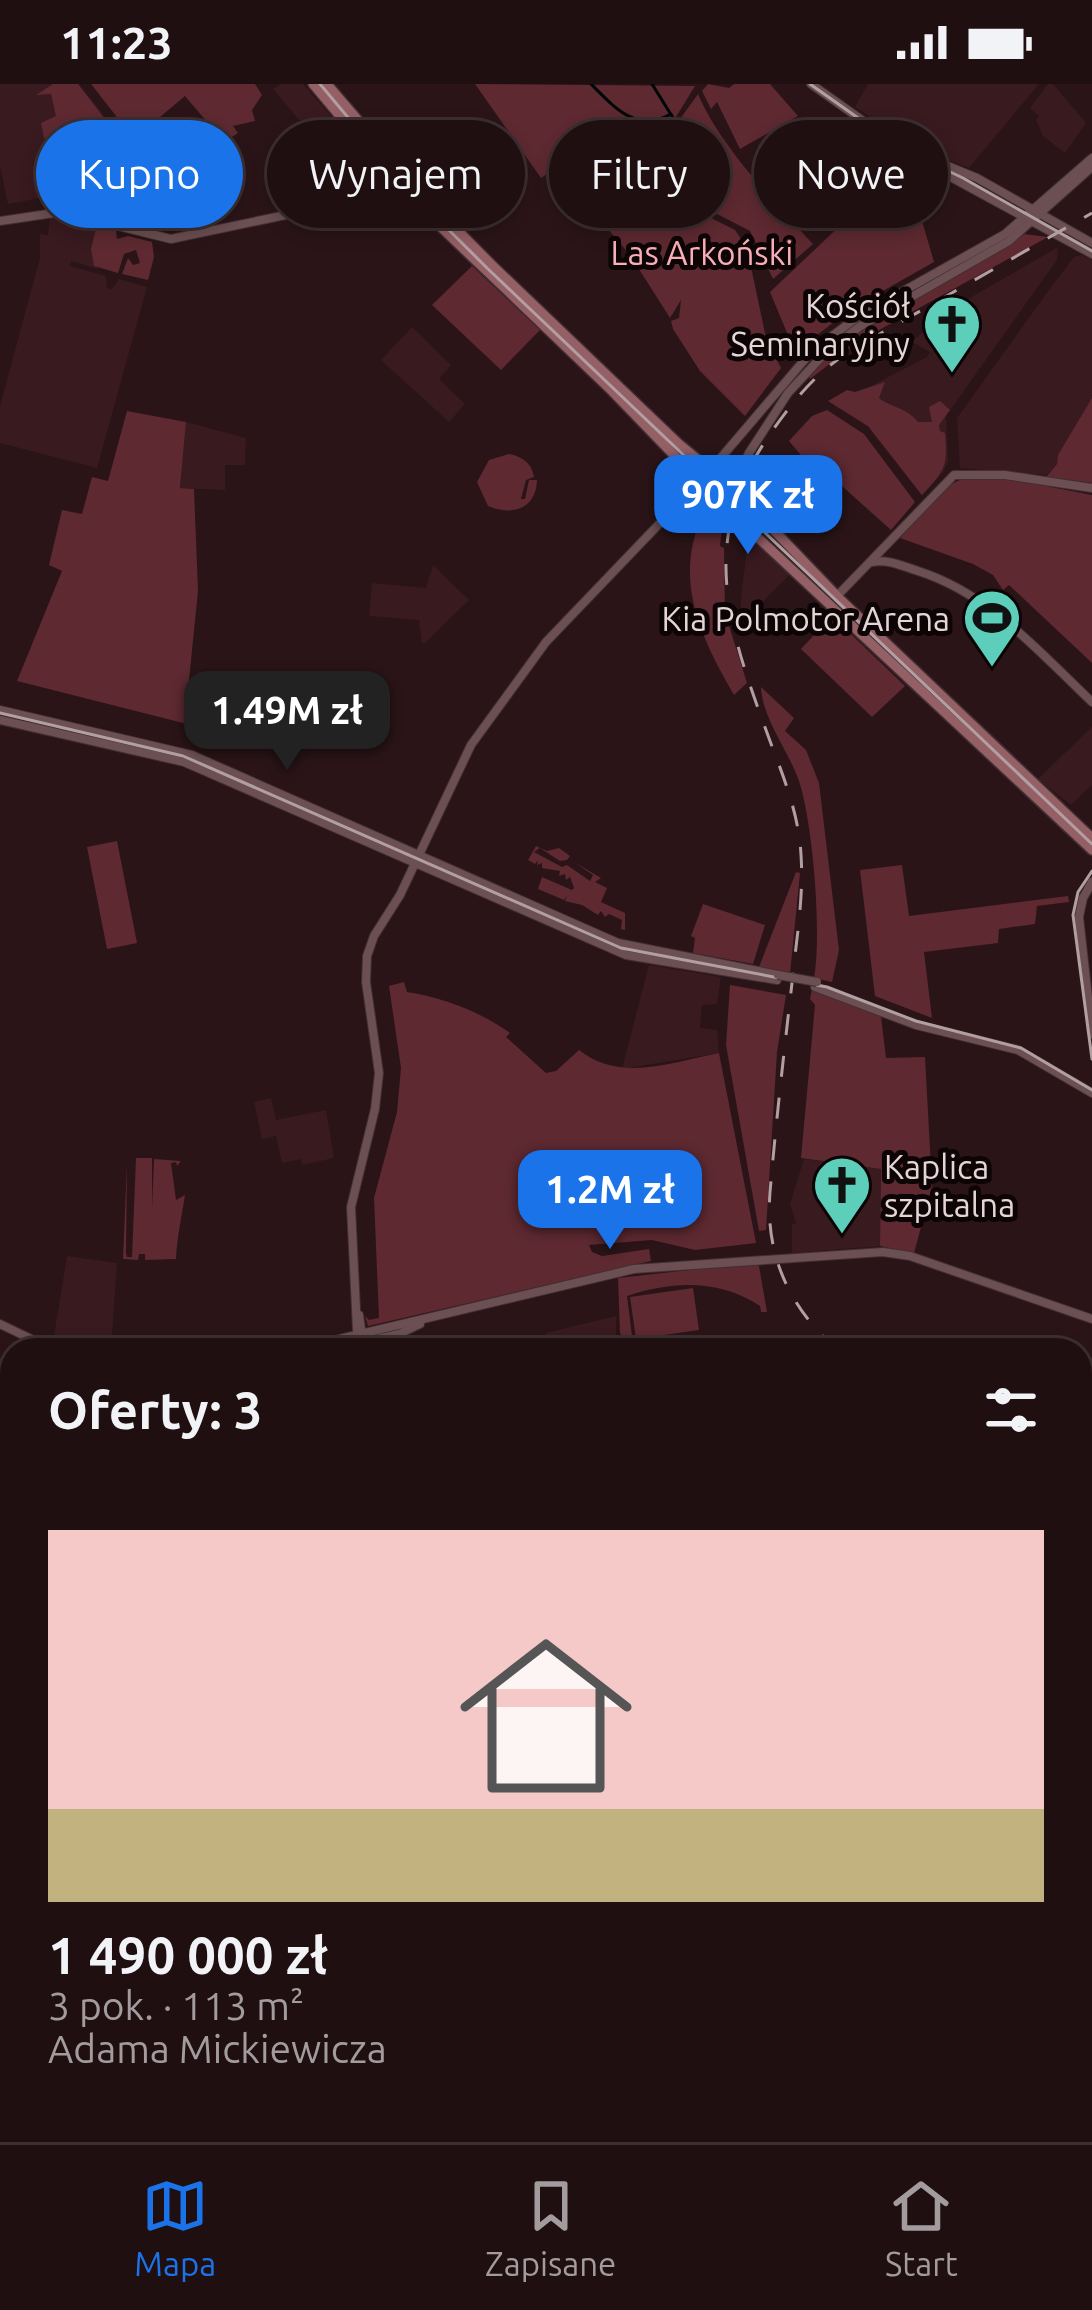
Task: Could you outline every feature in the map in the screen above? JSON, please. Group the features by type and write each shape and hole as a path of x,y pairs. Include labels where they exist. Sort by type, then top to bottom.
{"main road":[{"path":"314,84 344,120"},
{"path":"327,84 353,120"},
{"path":"449,228 712,498 833,600 1092,838"},
{"path":"451,228 676,441 726,481 833,600 1092,850"}],"street":[{"path":"811,84 862,120"},
{"path":"725,509 726,481 797,374 850,333 996,250 1092,162"},
{"path":"948,166 1092,243"},
{"path":"948,174 1092,254"},
{"path":"0,221 57,212 178,238 267,219"},
{"path":"357,1338 351,1201 380,1073 366,961 372,939 398,898 466,754 520,674 584,600 698,483 726,481 797,374"},
{"path":"833,600 954,475 1005,475 1092,488"},
{"path":"878,552 891,562 946,580 982,600 1092,702"},
{"path":"865,565 891,562"},
{"path":"0,710 183,752 618,943 777,978"},
{"path":"0,720 184,762 626,955 816,984 912,1023 1018,1050 1091,1089"},
{"path":"1092,882 1082,899 1079,923 1092,1034"},
{"path":"375,1338 439,1316 634,1269 895,1252 1092,1319"},
{"path":"0,1324 29,1338"},
{"path":"1092,1899 1092,1926"}],"shaded area":[{"path":"0,84 79,84 107,120 36,120 36,199 8,204 0,166"},
{"path":"303,84 334,120 299,120 273,89"},
{"path":"868,84 1039,84 969,168 948,160 948,120 875,120 855,107"},
{"path":"1048,84 1086,123 1065,153 1043,136 1036,120 1039,116 1030,108"},
{"path":"49,228 99,228 92,253 98,269 71,261 70,266 106,276 107,288 112,289 119,279 147,287 97,468 0,443 0,406 40,258 40,234 48,235"},
{"path":"1058,247 1057,260 946,416 948,461 922,496 868,427 834,405 927,357 930,352 912,342 917,337 956,306"},
{"path":"1074,257 1092,260 1092,398 1057,464 1047,475 960,468 957,418 1051,287"},
{"path":"412,327 451,365 439,379 465,404 449,422 381,360"},
{"path":"186,422 246,438 245,465 225,465 225,490 180,488"},
{"path":"749,530 793,571 740,625 741,600"},
{"path":"433,565 469,600 425,643 419,620 369,616 372,583 426,588"},
{"path":"1092,727 1092,785 1071,805 1038,779"},
{"path":"649,965 721,977 717,1004 702,1005 700,1028 717,1030 719,1053 622,1069"},
{"path":"271,1098 276,1120 326,1110 334,1158 302,1165 301,1159 282,1163 276,1136 262,1139 254,1102"},
{"path":"804,1159 881,1169 880,1246 792,1253 792,1224 796,1223 790,1204"},
{"path":"67,1256 117,1263 112,1338 54,1338"},
{"path":"616,1316 616,1338 547,1338 546,1333"}],"green space":[{"path":"53,84 78,84 105,120 47,120 56,116 51,94 36,95"},
{"path":"91,84 255,84 262,95 252,110 255,121 243,124 243,120 205,120 185,96 157,120 119,120"},
{"path":"475,84 695,86 674,120 549,120 549,173 541,178 525,155 525,120 500,120"},
{"path":"708,84 729,88 770,84 798,116 754,120 754,141 740,149 730,120 717,102 711,109 702,91"},
{"path":"698,94 712,120 679,120"},
{"path":"730,148 754,178 754,228 799,228 813,244 773,279 750,231 730,221"},
{"path":"96,228 116,231 117,239 128,236 152,242 148,280 122,274 128,258 133,265 140,263 136,250 124,254 118,273 94,266 91,249"},
{"name":"Las Arkoński","path":"607,228 735,230 747,248 766,338 781,368 745,416 700,371 673,329 671,321 679,318 681,300 670,318"},
{"path":"838,228 924,228 934,262 851,309 795,352 770,292"},
{"path":"1024,234 1048,237 861,340 810,379 807,375 857,334"},
{"path":"472,266 540,330 501,370 432,305"},
{"path":"885,382 879,398 918,422 932,422 929,407 940,401 950,410 939,425 945,433 943,467 922,495 868,426 828,401 847,390 855,392"},
{"path":"1092,398 1092,483 1046,477 1057,464"},
{"path":"827,410 864,434 915,502 891,530 815,462 810,466 789,441 812,416"},
{"path":"127,411 186,422 180,488 194,489 198,591 189,680 217,687 207,729 17,681 62,571 49,565 62,510 82,514 92,477 108,481"},
{"path":"509,454 523,459 533,473 526,480 521,499 525,499 529,480 537,480 527,504 505,510 488,506 477,482 489,460"},
{"path":"962,479 1009,479 1092,495 1092,663 1009,585 1003,590 993,575 973,564 900,538 947,486"},
{"path":"699,495 702,504 723,520 725,613 747,683 734,695 710,651 694,606 690,560 704,512 689,499"},
{"path":"832,616 905,686 872,717 801,649"},
{"path":"761,687 794,718 785,731 806,750 819,783 839,950 832,982 814,978 816,907 808,824 799,781 771,722"},
{"path":"117,841 137,943 107,949 87,847"},
{"path":"536,846 547,851 559,848 570,856 567,860 560,861 540,848 534,852 562,867 567,865 590,881 593,875 574,862 601,878 595,882 607,888 601,902 625,913 625,930 622,920 565,901 567,895 564,900 538,889 542,877 574,888 570,877 566,880 565,874 559,876 560,871 528,860"},
{"path":"902,865 909,916 1068,896 1069,902 1037,906 1035,924 999,929 998,943 924,952 932,1018 875,996 860,870"},
{"path":"796,872 800,873 790,974 759,967"},
{"path":"703,904 765,925 753,964 693,953 695,938 691,936"},
{"path":"404,982 407,992 461,1007 498,1025 546,1073 556,1071 579,1050 595,1060 629,1068 719,1053 756,1243 695,1250 652,1240 589,1245 602,1256 649,1249 651,1261 368,1326 365,1316 379,1318 374,1198 397,1112 401,1068 389,986"},
{"path":"730,985 786,995 777,1052 766,1230 759,1231 726,1045"},
{"path":"812,989 881,1016 886,1058 925,1057 932,1186 914,1253 880,1246 881,1169 801,1158 815,1005 810,999"},
{"path":"136,1158 152,1158 152,1208 154,1159 181,1161 177,1166 171,1163 176,1200 185,1195 176,1259 145,1260 145,1254 139,1254 138,1260 123,1259 127,1163 126,1253 132,1257"},
{"path":"752,1263 759,1266 767,1312 744,1297 712,1287 678,1285 644,1291 627,1296 632,1338 624,1338 618,1278"},
{"path":"693,1288 699,1330 636,1338 630,1297"}],"waterway":[{"path":"591,84 627,115 647,121 671,114 673,118"},
{"path":"652,84 670,113"}],"tram line":[{"path":"320,84 408,189 488,269 1092,844"},
{"path":"810,84 902,149 1092,251"},
{"path":"0,713 183,756 621,948 827,987 916,1021 1021,1048 1092,1090"},
{"path":"1092,871 1078,892 1073,915 1092,1059"}],"railway":[{"path":"824,1338 784,1279 772,1238 770,1192 799,919 801,855 790,797 733,625 726,551 732,514 768,437 830,365 1092,213"}],"place":[{"name":"Kościół Seminaryjny","path":"952,375"},
{"name":"Kia Polmotor Arena","path":"992,669"},
{"name":"Kaplica szpitalna","path":"842,1236"}]}
